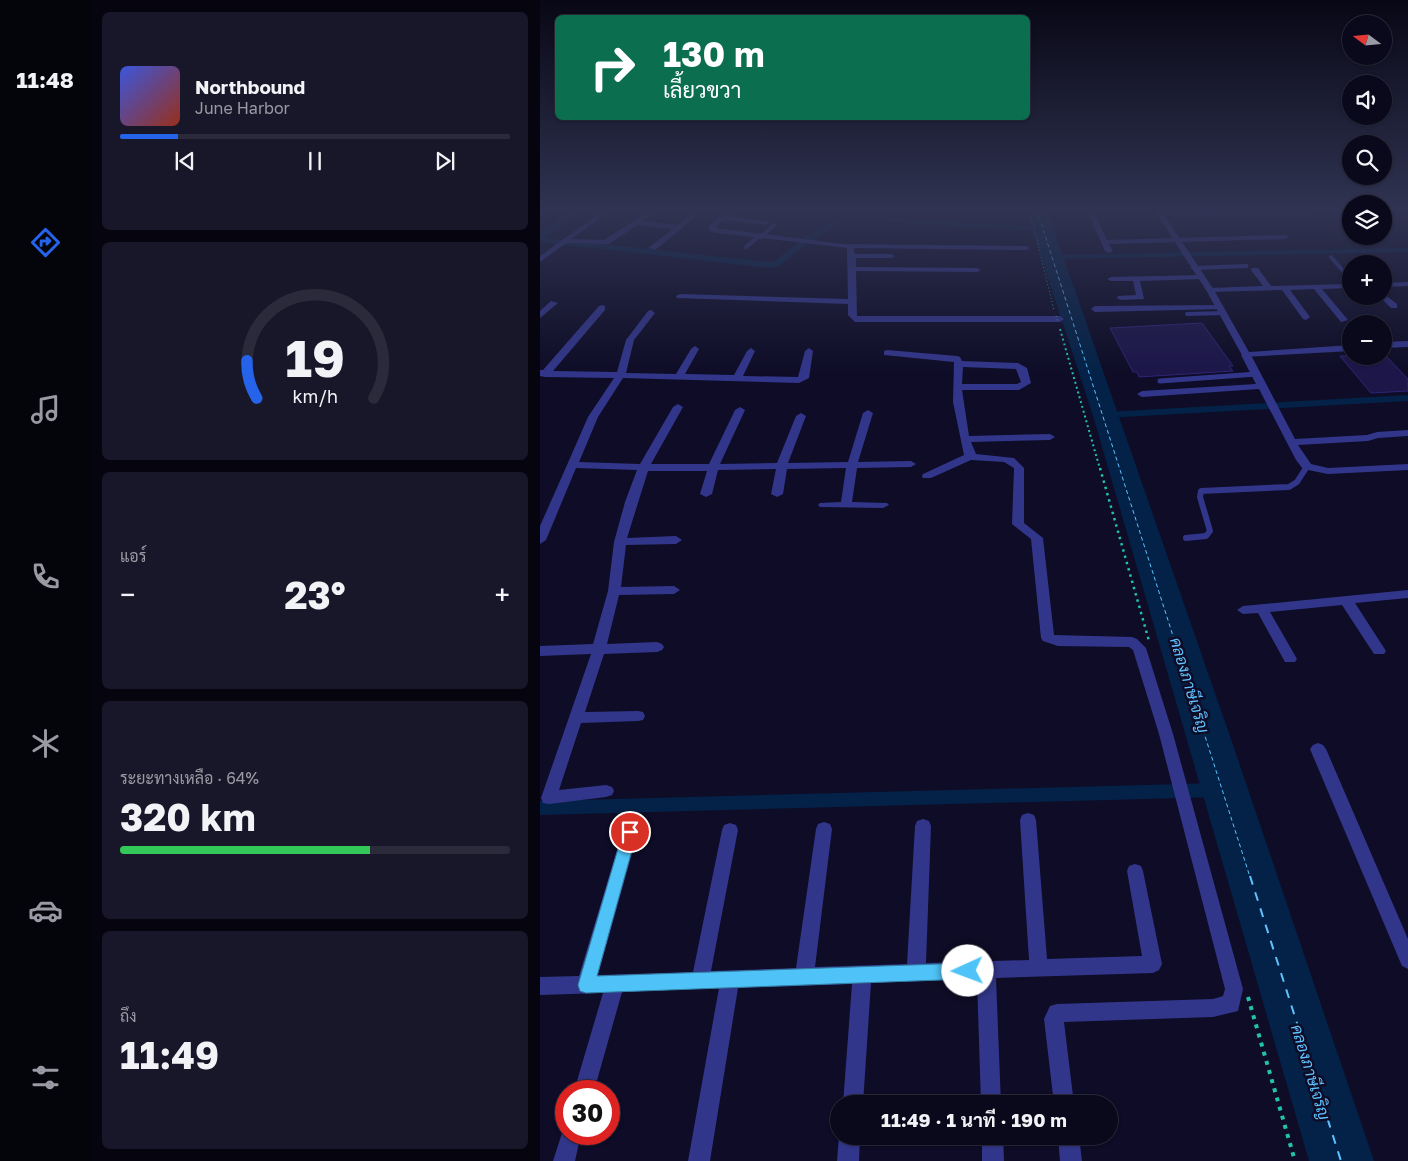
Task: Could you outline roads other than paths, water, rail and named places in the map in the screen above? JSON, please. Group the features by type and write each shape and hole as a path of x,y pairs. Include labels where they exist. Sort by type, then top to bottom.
{"street":[{"path":"852,264 852,316 859,319 1058,319"},
{"path":"1192,264 1222,310 1307,468 1328,472 1408,468"},
{"path":"1194,268 1245,266"},
{"path":"852,269 977,270"},
{"path":"1255,270 1269,288"},
{"path":"1112,279 1201,277"},
{"path":"1120,298 1142,296 1136,279"},
{"path":"1392,282 1408,284"},
{"path":"1210,290 1342,286"},
{"path":"1284,287 1306,317"},
{"path":"1316,287 1342,318"},
{"path":"680,296 851,302"},
{"path":"540,315 554,303"},
{"path":"543,374 602,308"},
{"path":"1095,308 1222,310"},
{"path":"540,540 593,417 620,376 630,340 651,313"},
{"path":"1392,345 1408,344"},
{"path":"679,377 695,349"},
{"path":"1246,355 1342,349"},
{"path":"737,378 750,350"},
{"path":"543,374 804,378 809,352"},
{"path":"887,354 956,359 958,364 957,387 960,415 968,447 979,459 1010,460 1016,462 1020,468 1018,524 1037,538 1048,638 1058,641 1132,642 1139,648 1166,734 1234,989 1231,1004 1213,1008 1057,1013 1054,1019 1063,1095"},
{"path":"957,387 1019,387 1026,383 1022,368 1018,366 958,364"},
{"path":"1142,394 1263,386"},
{"path":"606,791 549,798 599,649 614,591 620,542 644,467 678,407"},
{"path":"706,494 713,467 740,410"},
{"path":"846,505 852,465 868,413"},
{"path":"777,494 782,465 801,416"},
{"path":"1292,442 1368,438 1377,434 1408,433"},
{"path":"927,476 968,447 1050,437"},
{"path":"572,465 713,467 911,464"},
{"path":"824,505 883,505"},
{"path":"620,542 676,540"},
{"path":"614,591 674,590"},
{"path":"1243,610 1408,594"},
{"path":"1346,600 1379,650"},
{"path":"1262,608 1290,659"},
{"path":"540,651 657,648"},
{"path":"577,718 638,716"},
{"path":"1318,749 1408,960"},
{"path":"1028,820 1039,968"},
{"path":"916,973 922,826"},
{"path":"804,977 824,829"},
{"path":"700,981 730,830"},
{"path":"586,985 630,832"},
{"path":"540,986 1152,964 1135,871"},
{"path":"986,970 991,1095"},
{"path":"854,1095 862,974"},
{"path":"698,1161 730,980"},
{"path":"587,1080 615,984"},
{"path":"564,1161 569,1145"},
{"path":"848,1161 849,1145"},
{"path":"993,1145 994,1161"},
{"path":"1069,1145 1071,1161"}],"lane":[{"path":"1187,314 1222,310"},
{"path":"1160,381 1257,374"},
{"path":"1186,538 1206,536 1210,531 1200,497 1203,490 1289,487 1297,482 1307,468"}],"water":[{"name":"คลองภาษีเจริญ","path":"1044,264 1066,264 1231,739 1374,1161 1309,1161 1094,419"}],"waterway":[{"path":"761,264 775,264"},
{"path":"1106,415 1408,398"},
{"path":"540,808 1219,790"}]}
